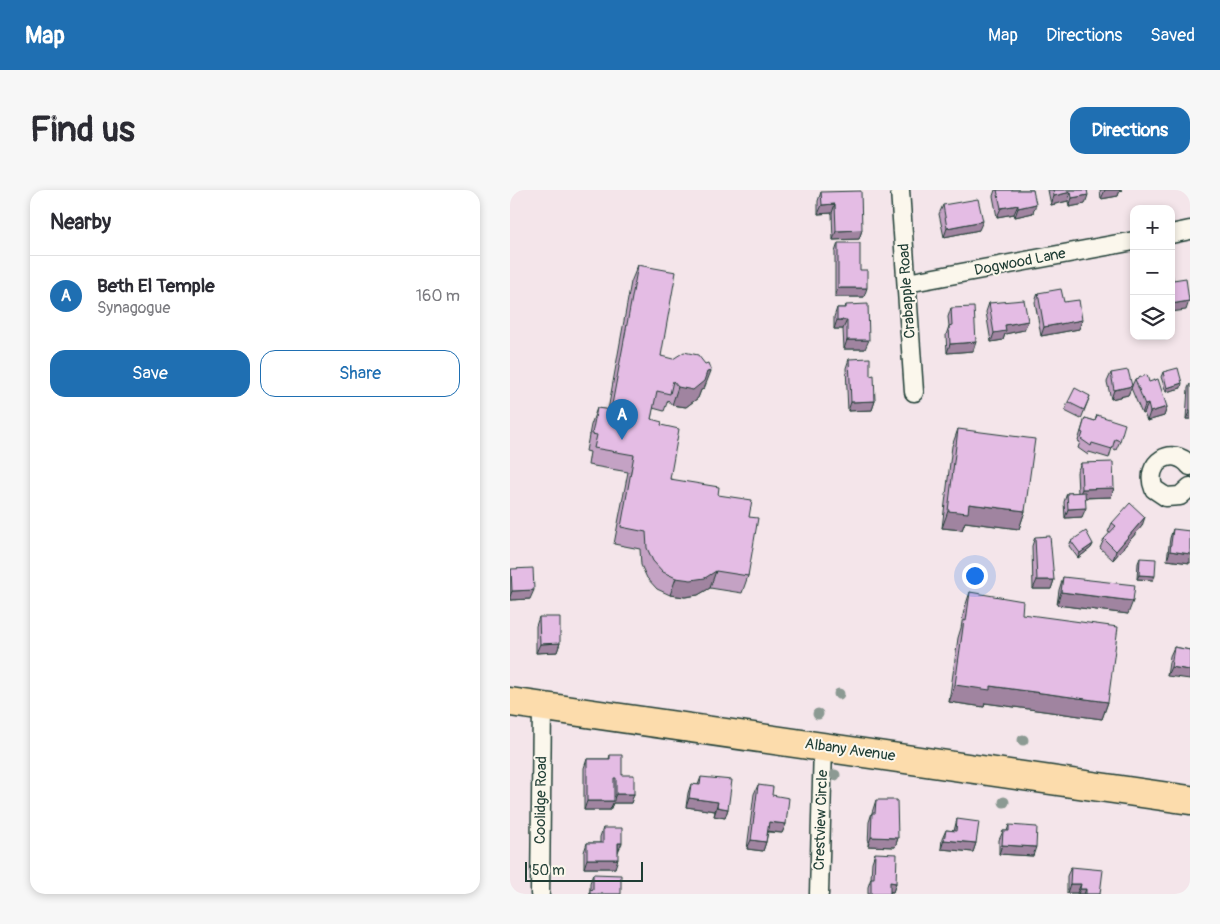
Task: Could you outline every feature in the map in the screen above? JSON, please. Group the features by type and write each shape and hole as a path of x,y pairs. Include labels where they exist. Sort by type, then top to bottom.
{"highway":[{"name":"Albany Avenue","path":"510,702 1190,800"}],"street":[{"name":"Crabapple Road","path":"900,190 914,392"},
{"path":"1175,233 1190,230"},
{"name":"Dogwood Lane","path":"907,283 1130,241"},
{"path":"1190,466 1181,458 1168,456 1156,462 1151,474 1154,488 1166,497 1180,496 1190,487"},
{"name":"Coolidge Road","path":"540,894 542,706"},
{"name":"Crestview Circle","path":"819,894 823,746"}],"building":[{"path":"997,190 1033,190 1036,204 1018,208 1018,205 1001,208"},
{"path":"1053,190 1087,190 1088,195 1072,198 1071,192 1054,196"},
{"path":"861,191 862,230 836,231 835,204 822,205 821,192"},
{"path":"978,199 983,221 947,228 943,205"},
{"path":"838,243 860,243 860,270 867,270 867,288 838,288"},
{"path":"638,265 676,272 661,356 673,359 684,352 698,355 705,364 708,363 711,371 707,372 704,381 693,390 678,387 673,381 670,394 657,391 651,419 662,422 661,425 679,429 670,479 719,487 718,495 752,500 749,517 758,518 748,576 716,571 705,578 691,580 676,578 663,572 653,561 647,548 646,532 621,527 634,455 594,448 597,435 592,434 597,408 611,410"},
{"path":"1186,278 1189,301 1175,303 1175,280"},
{"path":"1061,289 1064,302 1079,300 1082,320 1044,327 1038,293"},
{"path":"1024,300 1028,321 1005,325 1006,331 994,333 989,303"},
{"path":"868,304 869,340 847,340 847,320 837,320 837,308 846,308 846,305"},
{"path":"974,307 976,342 950,344 951,308"},
{"path":"870,358 870,376 874,375 875,401 851,402 849,359"},
{"path":"1178,368 1182,383 1167,388 1163,372"},
{"path":"1128,370 1132,386 1114,390 1111,373"},
{"path":"1147,375 1149,382 1158,379 1167,407 1150,412 1148,404 1145,405 1135,379"},
{"path":"1075,388 1090,396 1084,410 1068,402"},
{"path":"1097,415 1125,424 1120,441 1115,439 1112,449 1092,443 1091,446 1081,439 1085,418 1095,421"},
{"path":"958,429 1035,439 1025,511 969,504 968,513 948,511"},
{"path":"1113,462 1114,488 1082,489 1081,463"},
{"path":"1085,492 1086,508 1068,509 1067,493"},
{"path":"1130,503 1145,517 1116,551 1104,539 1116,526 1112,523"},
{"path":"1173,529 1190,531 1190,554 1170,551"},
{"path":"1086,531 1093,544 1080,553 1071,541"},
{"path":"1050,536 1054,580 1037,580 1035,537"},
{"path":"1140,558 1156,559 1155,576 1139,575"},
{"path":"533,568 534,590 512,591 511,569"},
{"path":"1063,577 1135,585 1133,601 1061,592"},
{"path":"970,592 1023,601 1022,614 1118,627 1108,702 990,686 990,690 955,685"},
{"path":"539,617 560,617 560,643 540,644"},
{"path":"1174,647 1190,650 1190,670 1171,667"},
{"path":"610,755 622,755 622,775 634,775 634,794 616,794 616,778 614,778 614,801 587,801 587,759 610,759"},
{"path":"701,777 732,780 728,809 717,807 718,802 689,798 691,784 700,785"},
{"path":"758,785 773,787 772,795 789,798 786,824 769,822 766,842 751,840"},
{"path":"876,800 897,800 898,838 871,837 872,813 875,813"},
{"path":"957,819 979,822 976,843 944,840 946,830 956,831"},
{"path":"1009,825 1037,827 1036,847 1002,845 1003,831 1009,831"},
{"path":"603,828 622,828 622,843 618,843 618,859 587,859 587,843 603,843"},
{"path":"875,853 897,854 896,883 890,882 890,894 871,894 871,878 874,878"},
{"path":"1071,867 1103,870 1100,894 1086,894 1086,889 1080,889 1081,884 1070,884"},
{"path":"593,874 621,875 621,894 590,894 590,889 593,890"}],"place":[{"name":"Beth El Temple","path":"622,440"}]}
